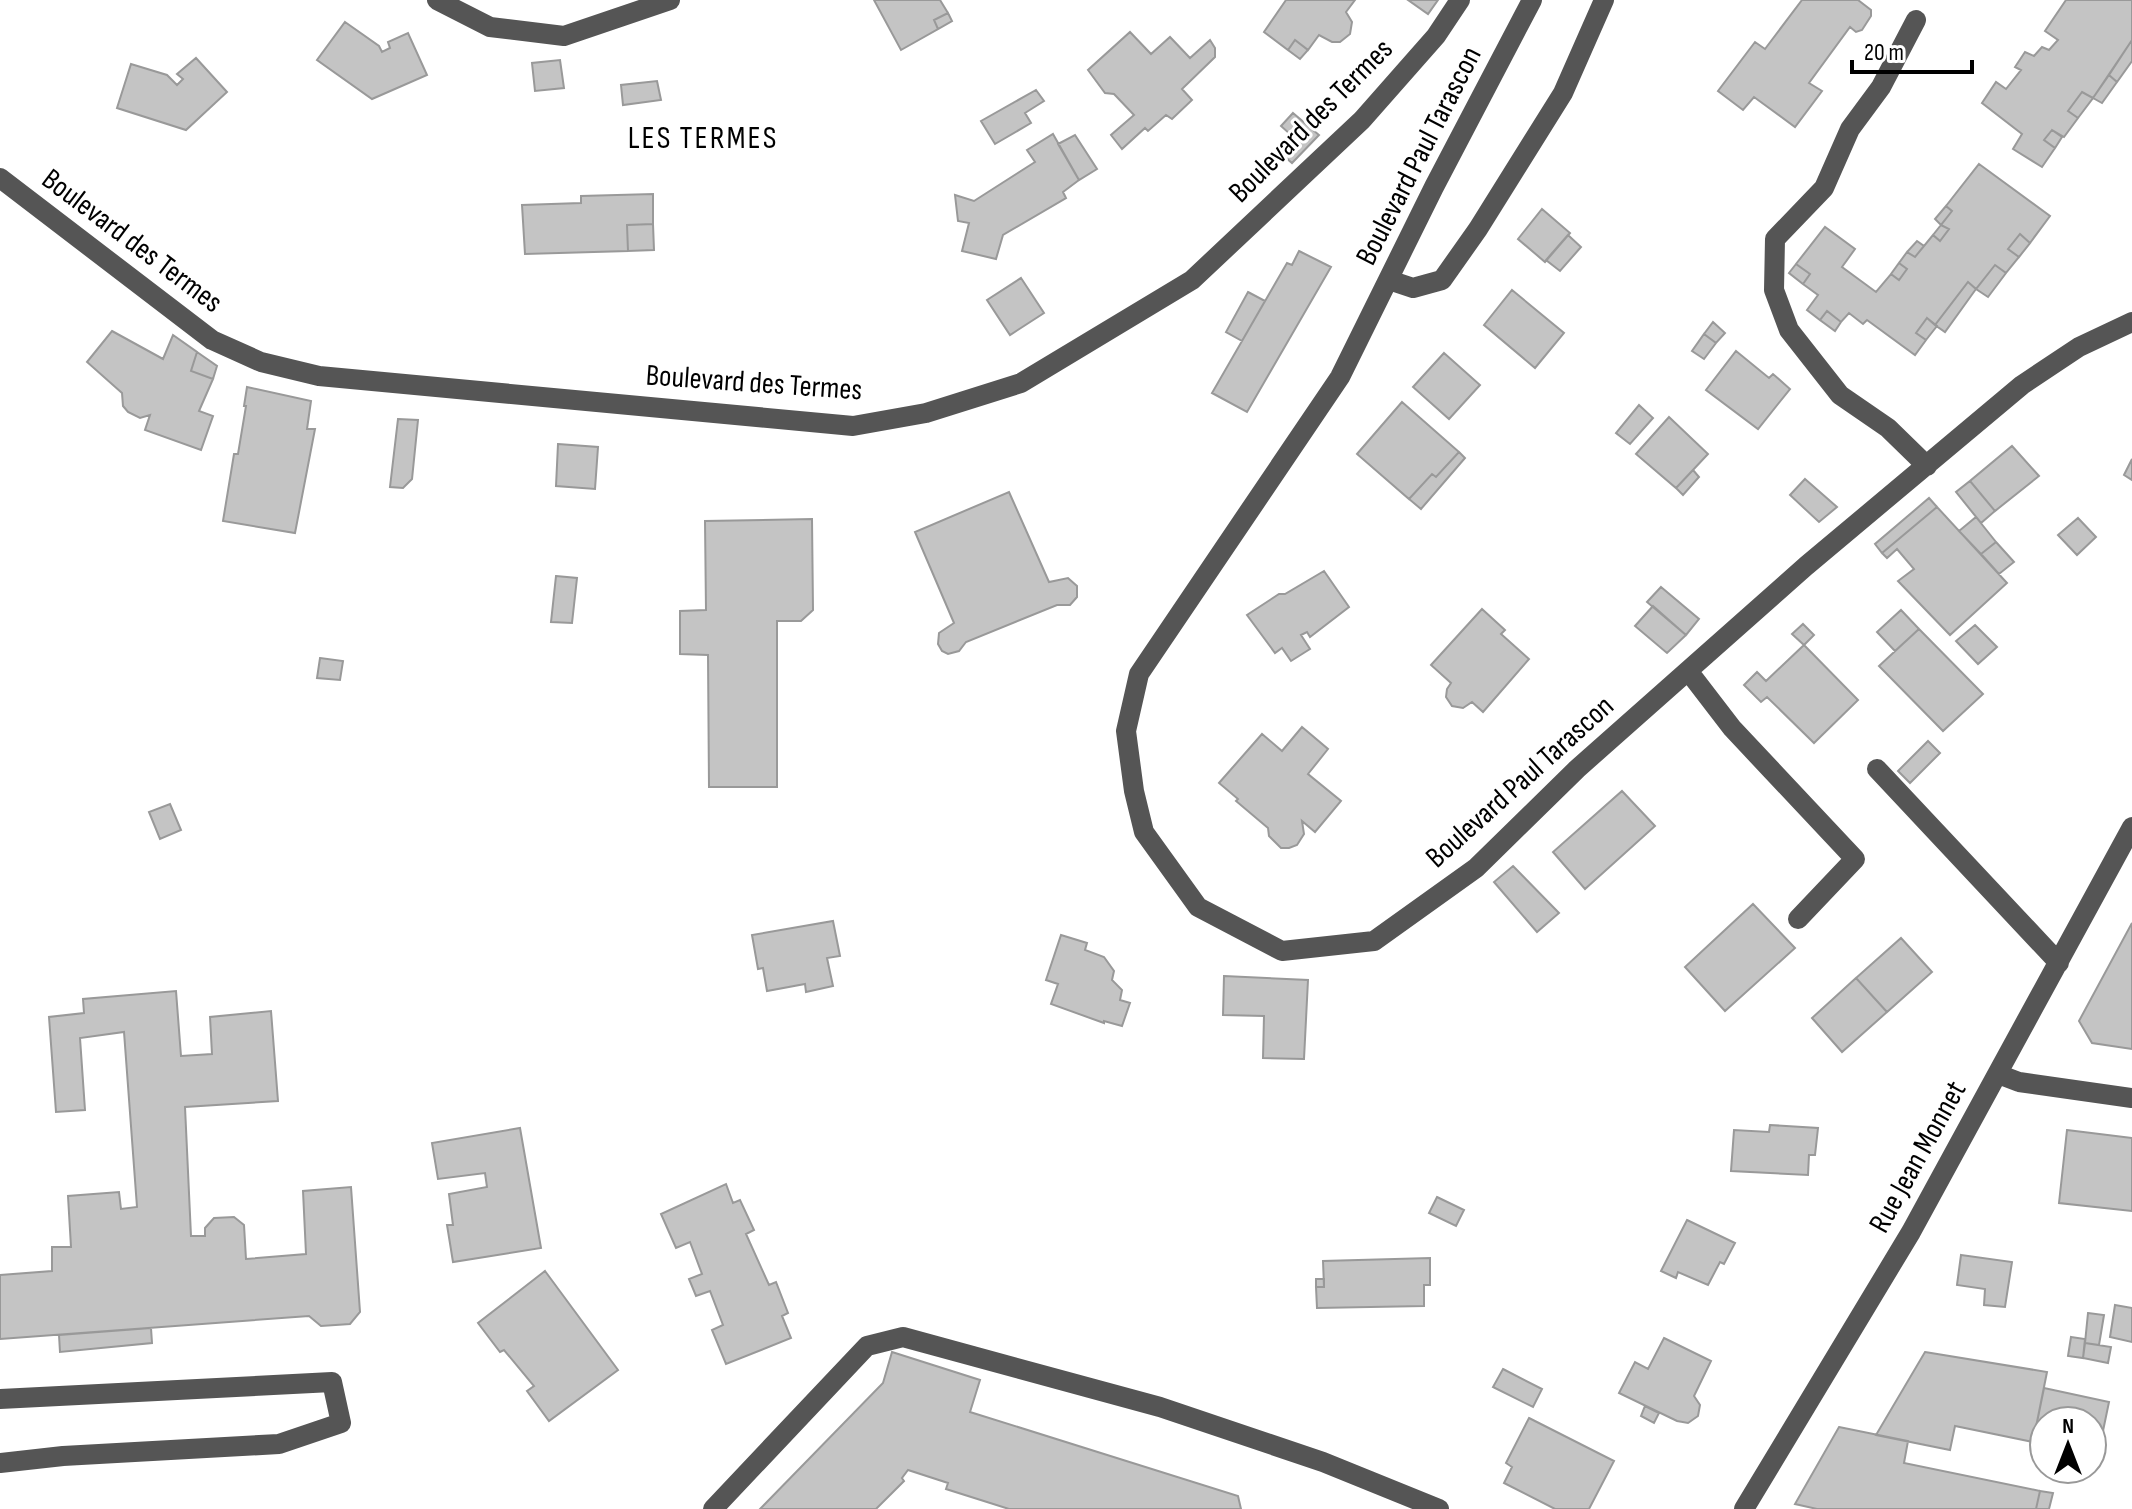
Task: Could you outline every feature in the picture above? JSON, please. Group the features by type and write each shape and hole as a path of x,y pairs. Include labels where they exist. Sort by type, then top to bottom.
{"street":[{"path":"437,0 490,27 564,36 670,0"},
{"name":"Boulevard des Termes","path":"0,178 212,340 261,362 319,376 853,426 926,413 1021,383 1192,280 1362,120 1436,36 1460,0"},
{"name":"Boulevard Paul Tarascon","path":"1532,0 1434,187 1340,377 1139,674 1126,731 1134,791 1144,832 1198,907 1282,951 1374,941 1476,868 1577,769 1806,566 2022,385 2079,347 2132,322"},
{"path":"1389,280 1413,288 1442,280 1478,229 1563,93 1604,0"},
{"path":"1916,20 1881,87 1850,129 1824,188 1775,239 1774,290 1789,330 1840,395 1888,428 1927,466"},
{"path":"1689,672 1732,728 1855,859 1798,919"},
{"path":"1877,769 2059,963"},
{"name":"Rue Jean Monnet","path":"1744,1509 1911,1232 2132,827"},
{"path":"1998,1074 2019,1082 2132,1098"},
{"path":"713,1509 867,1346 903,1337 1160,1407 1323,1462 1439,1509"},
{"path":"0,1399 332,1382 341,1423 279,1444 63,1456 0,1463"}],"building":[{"path":"874,0 940,0 948,13 934,20 938,29 901,50"},
{"path":"1286,0 1355,0 1346,12 1352,22 1350,34 1340,42 1332,42 1319,35 1308,50 1295,40 1288,50 1264,32"},
{"path":"1408,0 1438,0 1428,14"},
{"path":"1802,0 1858,0 1871,10 1871,16 1862,30 1856,32 1850,27 1809,83 1822,91 1795,127 1754,97 1743,110 1718,91 1755,42 1765,49"},
{"path":"2066,0 2132,0 2132,40 2093,98 2082,92 2068,111 2078,118 2064,137 2052,130 2044,140 2055,148 2042,167 2013,149 2022,134 1982,103 1996,82 2006,89 2021,70 2015,67 2025,52 2034,56 2042,47 2049,50 2058,40 2045,31"},
{"path":"948,13 952,21 938,29 934,20"},
{"path":"345,22 379,46 382,52 390,48 388,42 408,33 427,75 372,99 317,60"},
{"path":"1130,32 1151,54 1170,37 1190,58 1210,40 1215,48 1215,57 1182,89 1192,100 1172,119 1166,115 1148,131 1145,128 1122,149 1111,135 1134,115 1114,94 1105,93 1088,70"},
{"path":"1295,40 1308,50 1300,59 1288,50"},
{"path":"2132,40 2132,61 2117,82 2109,75"},
{"path":"196,58 227,92 186,130 117,108 131,64 167,75 177,85 183,79 177,74"},
{"path":"560,60 564,88 535,91 532,63"},
{"path":"2109,75 2117,82 2102,103 2093,98"},
{"path":"657,81 661,100 623,105 621,85"},
{"path":"1036,90 1044,101 1025,113 1031,123 995,144 981,121"},
{"path":"2082,92 2093,98 2078,118 2068,111"},
{"path":"1293,113 1319,135 1292,163 1277,150 1290,134 1281,126"},
{"path":"2052,130 2062,137 2055,148 2044,140"},
{"path":"1053,134 1079,180 1063,192 1066,198 1003,235 996,259 962,251 969,223 958,221 955,195 974,201 1035,162 1027,150"},
{"path":"1075,135 1097,169 1079,180 1058,144"},
{"path":"1979,164 2050,216 2030,243 2020,234 2008,249 2019,257 2006,273 1995,265 1976,289 1968,282 1935,325 1927,318 1916,333 1926,340 1915,355 1867,320 1863,324 1849,313 1841,322 1827,311 1820,320 1807,310 1818,295 1803,284 1810,274 1796,264 1825,227 1855,249 1842,267 1876,292 1891,274 1899,280 1907,269 1899,263 1907,252 1915,257 1933,235 1940,241 1949,229 1941,225 1952,211 1946,206"},
{"path":"653,194 653,224 627,225 628,251 525,254 522,205 581,203 581,196"},
{"path":"1946,206 1952,211 1941,225 1935,219"},
{"path":"1542,209 1570,233 1545,262 1518,239"},
{"path":"653,224 654,250 628,251 627,225"},
{"path":"1941,225 1949,229 1940,241 1933,235"},
{"path":"2020,234 2030,243 2019,257 2008,249"},
{"path":"1568,235 1581,247 1560,271 1546,260"},
{"path":"1917,241 1924,246 1915,257 1907,252"},
{"path":"1299,251 1331,267 1247,412 1212,393 1287,263 1292,265"},
{"path":"1899,263 1907,269 1899,280 1891,274"},
{"path":"1796,264 1810,274 1803,284 1789,273"},
{"path":"1995,265 2006,273 1988,297 1976,289"},
{"path":"1021,278 1044,313 1010,335 987,300"},
{"path":"1968,282 1976,289 1945,332 1935,325"},
{"path":"1512,290 1564,333 1535,368 1484,325"},
{"path":"1248,292 1265,301 1242,341 1226,332"},
{"path":"1827,311 1841,322 1835,331 1820,320"},
{"path":"1927,318 1937,326 1926,340 1916,333"},
{"path":"1713,322 1725,333 1716,343 1704,334"},
{"path":"112,331 163,359 173,335 197,352 191,371 213,379 199,411 213,416 201,450 145,430 150,415 140,418 128,412 123,406 122,393 87,362"},
{"path":"1704,334 1716,343 1704,359 1692,351"},
{"path":"1736,351 1769,378 1773,374 1790,389 1758,429 1706,390"},
{"path":"197,352 217,366 213,379 191,371"},
{"path":"1444,353 1480,385 1449,419 1413,387"},
{"path":"247,387 311,401 307,429 315,429 295,533 223,521 234,454 238,454"},
{"path":"1402,402 1459,452 1436,477 1432,474 1409,499 1357,454"},
{"path":"1639,405 1653,418 1630,444 1616,433"},
{"path":"1669,417 1708,454 1676,488 1636,454"},
{"path":"398,419 418,420 412,479 403,488 390,487"},
{"path":"558,444 598,447 595,489 556,486"},
{"path":"2012,446 2039,476 1995,511 1970,481"},
{"path":"1459,452 1465,458 1421,509 1409,499 1432,474 1436,477"},
{"path":"2132,459 2132,480 2124,475"},
{"path":"1693,470 1699,477 1683,495 1676,488"},
{"path":"1805,479 1837,507 1819,522 1790,495"},
{"path":"1970,481 1995,511 1981,523 1956,492"},
{"path":"1009,492 1049,582 1068,578 1077,586 1077,597 1070,605 1057,605 966,642 959,651 948,654 938,644 939,633 954,623 915,532"},
{"path":"1929,498 1937,507 1882,553 1875,544"},
{"path":"1937,507 2007,583 1950,635 1898,581 1914,569 1897,549 1887,558 1882,553"},
{"path":"1976,517 1996,542 1981,554 1959,531"},
{"path":"2078,518 2096,537 2077,555 2058,535"},
{"path":"812,519 813,610 801,621 777,621 777,787 709,787 708,655 680,654 680,611 706,610 705,521"},
{"path":"1996,542 2014,562 1999,574 1981,554"},
{"path":"1324,571 1349,607 1310,637 1307,632 1301,635 1310,649 1291,661 1282,648 1275,653 1247,615"},
{"path":"556,576 577,578 572,623 551,622"},
{"path":"1661,587 1699,619 1686,635 1647,602"},
{"path":"1653,606 1686,635 1667,653 1635,626"},
{"path":"1482,609 1505,630 1501,634 1529,659 1483,712 1472,702 1463,708 1452,706 1446,697 1451,683 1431,665"},
{"path":"1901,610 1919,629 1895,651 1877,632"},
{"path":"1803,624 1814,635 1804,645 1792,634"},
{"path":"1975,625 1997,647 1978,664 1956,641"},
{"path":"1919,629 1983,694 1943,731 1879,666"},
{"path":"1804,645 1858,700 1814,743 1767,697 1761,702 1744,685 1757,672 1766,681"},
{"path":"320,658 343,661 340,680 317,678"},
{"path":"1302,727 1328,749 1308,774 1341,801 1315,832 1302,821 1304,834 1297,845 1281,848 1269,836 1268,828 1219,783 1262,734 1282,751"},
{"path":"1928,741 1940,753 1910,783 1898,771"},
{"path":"1622,791 1655,826 1585,889 1553,852"},
{"path":"170,804 181,830 160,839 149,812"},
{"path":"1513,866 1559,913 1537,932 1494,882"},
{"path":"1753,904 1795,948 1725,1011 1685,967"},
{"path":"833,921 840,956 827,958 833,986 806,992 805,984 767,991 763,968 758,969 752,935"},
{"path":"2132,923 2132,1049 2092,1043 2079,1021"},
{"path":"1061,935 1087,943 1085,950 1104,957 1114,971 1112,980 1122,990 1120,1000 1130,1003 1122,1026 1104,1023 1051,1004 1058,984 1046,980"},
{"path":"1901,938 1932,972 1887,1012 1856,978"},
{"path":"1224,976 1308,980 1304,1059 1263,1058 1264,1016 1223,1015"},
{"path":"1856,978 1887,1012 1842,1052 1812,1018"},
{"path":"176,991 181,1056 212,1054 210,1017 271,1011 278,1101 185,1107 191,1236 205,1236 205,1228 214,1218 234,1217 244,1225 246,1259 306,1254 303,1191 351,1187 360,1312 350,1324 321,1326 309,1316 0,1339 0,1275 52,1271 52,1247 71,1247 68,1196 119,1192 121,1209 137,1207 124,1032 80,1038 85,1110 56,1112 49,1017 84,1013 83,999"},
{"path":"1770,1125 1818,1128 1815,1155 1809,1155 1808,1175 1731,1171 1734,1130 1769,1132"},
{"path":"520,1128 541,1248 453,1262 447,1225 453,1225 449,1194 487,1187 485,1173 438,1179 432,1143"},
{"path":"2067,1130 2132,1138 2132,1211 2059,1203"},
{"path":"726,1184 733,1203 740,1200 754,1230 746,1234 769,1285 776,1282 788,1313 782,1316 791,1338 726,1364 712,1330 723,1325 710,1291 696,1296 689,1279 702,1274 690,1242 676,1248 661,1214"},
{"path":"1437,1197 1464,1210 1456,1226 1429,1213"},
{"path":"1687,1220 1735,1243 1708,1285 1678,1272 1676,1278 1661,1271"},
{"path":"1961,1255 2012,1262 2005,1307 1984,1305 1985,1289 1957,1285"},
{"path":"1430,1258 1430,1285 1424,1285 1424,1306 1317,1308 1316,1287 1324,1287 1323,1261"},
{"path":"545,1271 618,1370 549,1421 527,1391 534,1386 504,1350 500,1352 478,1323"},
{"path":"1316,1279 1324,1279 1324,1287 1316,1287"},
{"path":"2115,1305 2132,1308 2132,1342 2110,1337"},
{"path":"2088,1313 2104,1315 2099,1345 2085,1343"},
{"path":"151,1328 152,1343 60,1352 59,1335"},
{"path":"2071,1337 2085,1339 2083,1358 2068,1356"},
{"path":"1664,1338 1711,1361 1694,1396 1700,1405 1698,1416 1688,1423 1677,1421 1619,1393 1635,1362 1648,1369"},
{"path":"2085,1343 2111,1347 2108,1363 2083,1358"},
{"path":"892,1352 980,1380 970,1412 1238,1496 1241,1509 1009,1509 946,1489 948,1483 908,1470 902,1478 904,1481 876,1509 760,1509 883,1383"},
{"path":"1925,1352 2047,1372 2040,1405 2028,1405 2028,1441 1955,1426 1950,1450 1876,1435"},
{"path":"1503,1369 1542,1389 1533,1407 1493,1387"},
{"path":"2044,1388 2109,1402 2108,1407 2041,1405"},
{"path":"1645,1406 1659,1413 1654,1423 1641,1416"},
{"path":"1529,1418 1614,1461 1589,1509 1555,1509 1504,1483 1512,1467 1506,1463"},
{"path":"1839,1427 1908,1441 1904,1463 2040,1491 2036,1509 1817,1509 1795,1504"},
{"path":"2040,1491 2053,1493 2049,1509 2036,1509"}],"district":[{"name":"LES TERMES","path":"703,138"}]}
